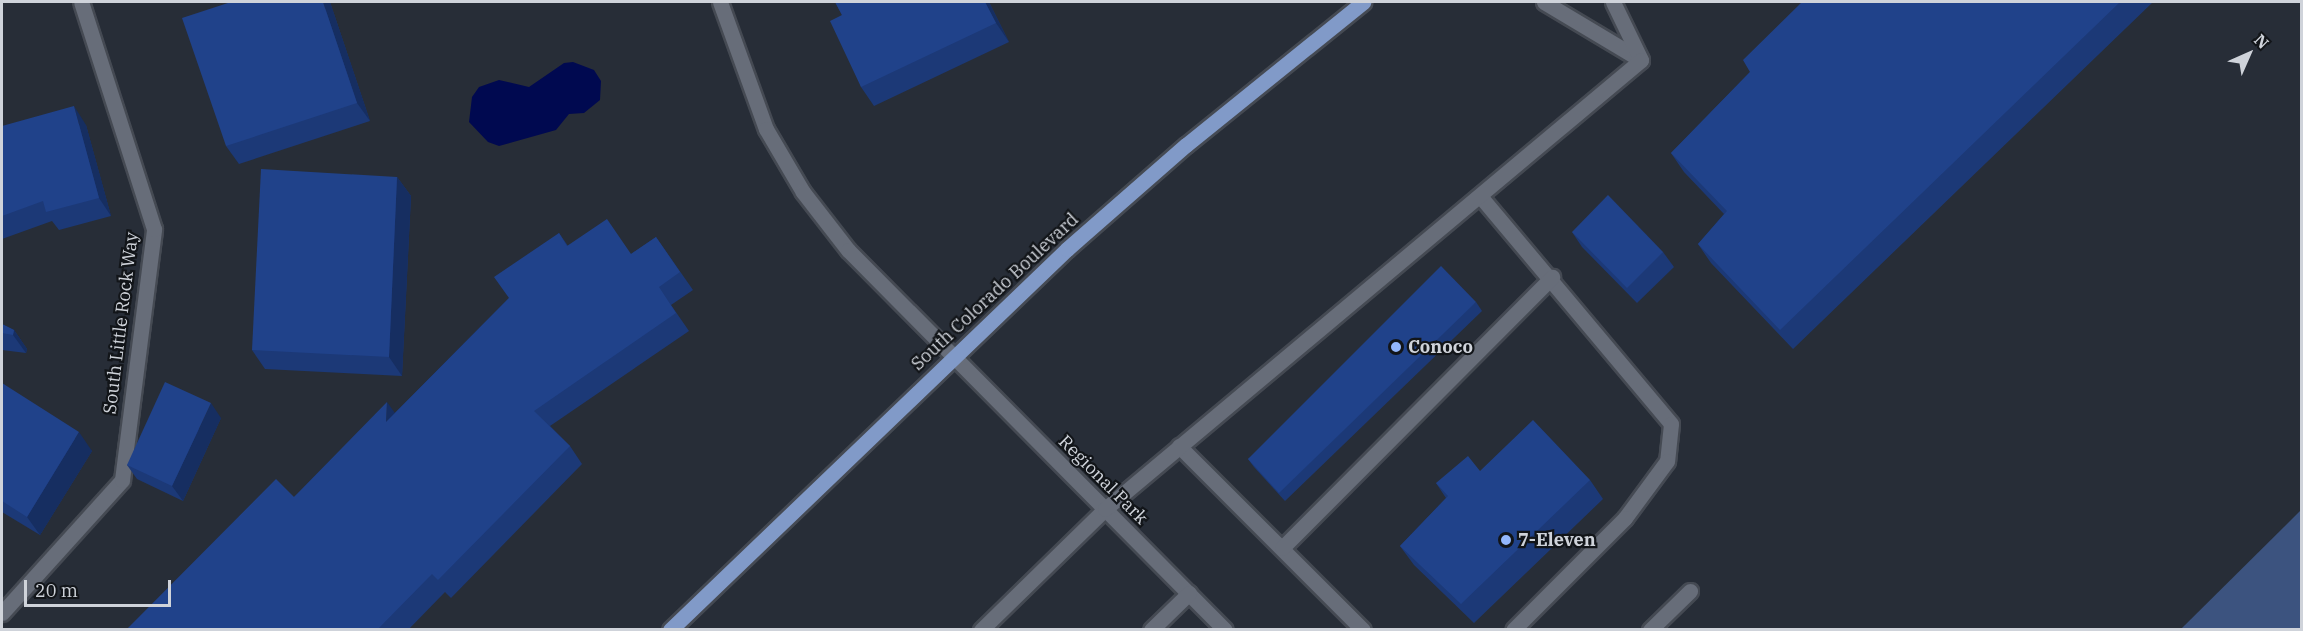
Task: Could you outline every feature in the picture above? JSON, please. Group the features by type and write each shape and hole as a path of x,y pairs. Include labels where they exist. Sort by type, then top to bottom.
{"main road":[{"name":"South Colorado Boulevard","path":"670,630 953,357 1123,199 1363,2"}],"lane":[{"name":"South Little Rock Way","path":"2,613 122,480 154,229 81,2"},
{"name":"Regional Park","path":"720,2 766,129 803,192 853,256 1225,630"},
{"path":"1544,2 1641,60"},
{"path":"1613,2 1641,60"},
{"path":"981,630 1105,509 1641,60"},
{"path":"1480,196 1552,277 1671,424 1667,461 1625,518 1513,630"},
{"path":"1282,548 1552,277"},
{"path":"1179,446 1363,630"},
{"path":"1650,630 1690,591"},
{"path":"1151,630 1189,593"}],"shaded area":[{"path":"573,62 594,70 601,81 600,100 584,113 569,114 556,130 499,146 488,142 469,122 472,97 479,87 499,80 529,87 564,63"},
{"path":"2301,510 2301,629 2181,629"}],"building":[{"path":"231,2 323,2 357,103 226,146 182,18"},
{"path":"835,2 985,2 996,23 861,87 830,21 842,15"},
{"path":"1802,2 2120,2 1780,330 1698,244 1727,211 1671,153 1750,72 1743,60"},
{"path":"74,106 99,198 46,212 43,201 2,216 2,126"},
{"path":"261,169 397,177 389,357 252,350"},
{"path":"1608,195 1663,252 1627,288 1572,232"},
{"path":"607,219 631,254 656,237 680,272 659,287 676,313 534,411 570,446 438,580 432,574 377,630 126,630 276,479 294,497 387,402 386,422 509,298 494,277 559,233 567,246"},
{"path":"1441,266 1476,302 1279,493 1248,459"},
{"path":"2,324 14,330 13,335 2,333"},
{"path":"165,382 211,403 172,486 127,465"},
{"path":"2,383 79,432 27,517 2,501"},
{"path":"1533,420 1590,480 1461,604 1400,546 1448,496 1436,483 1468,456 1480,471"}],"place":[{"name":"Conoco","path":"1396,347"},
{"name":"7-Eleven","path":"1506,540"}]}
